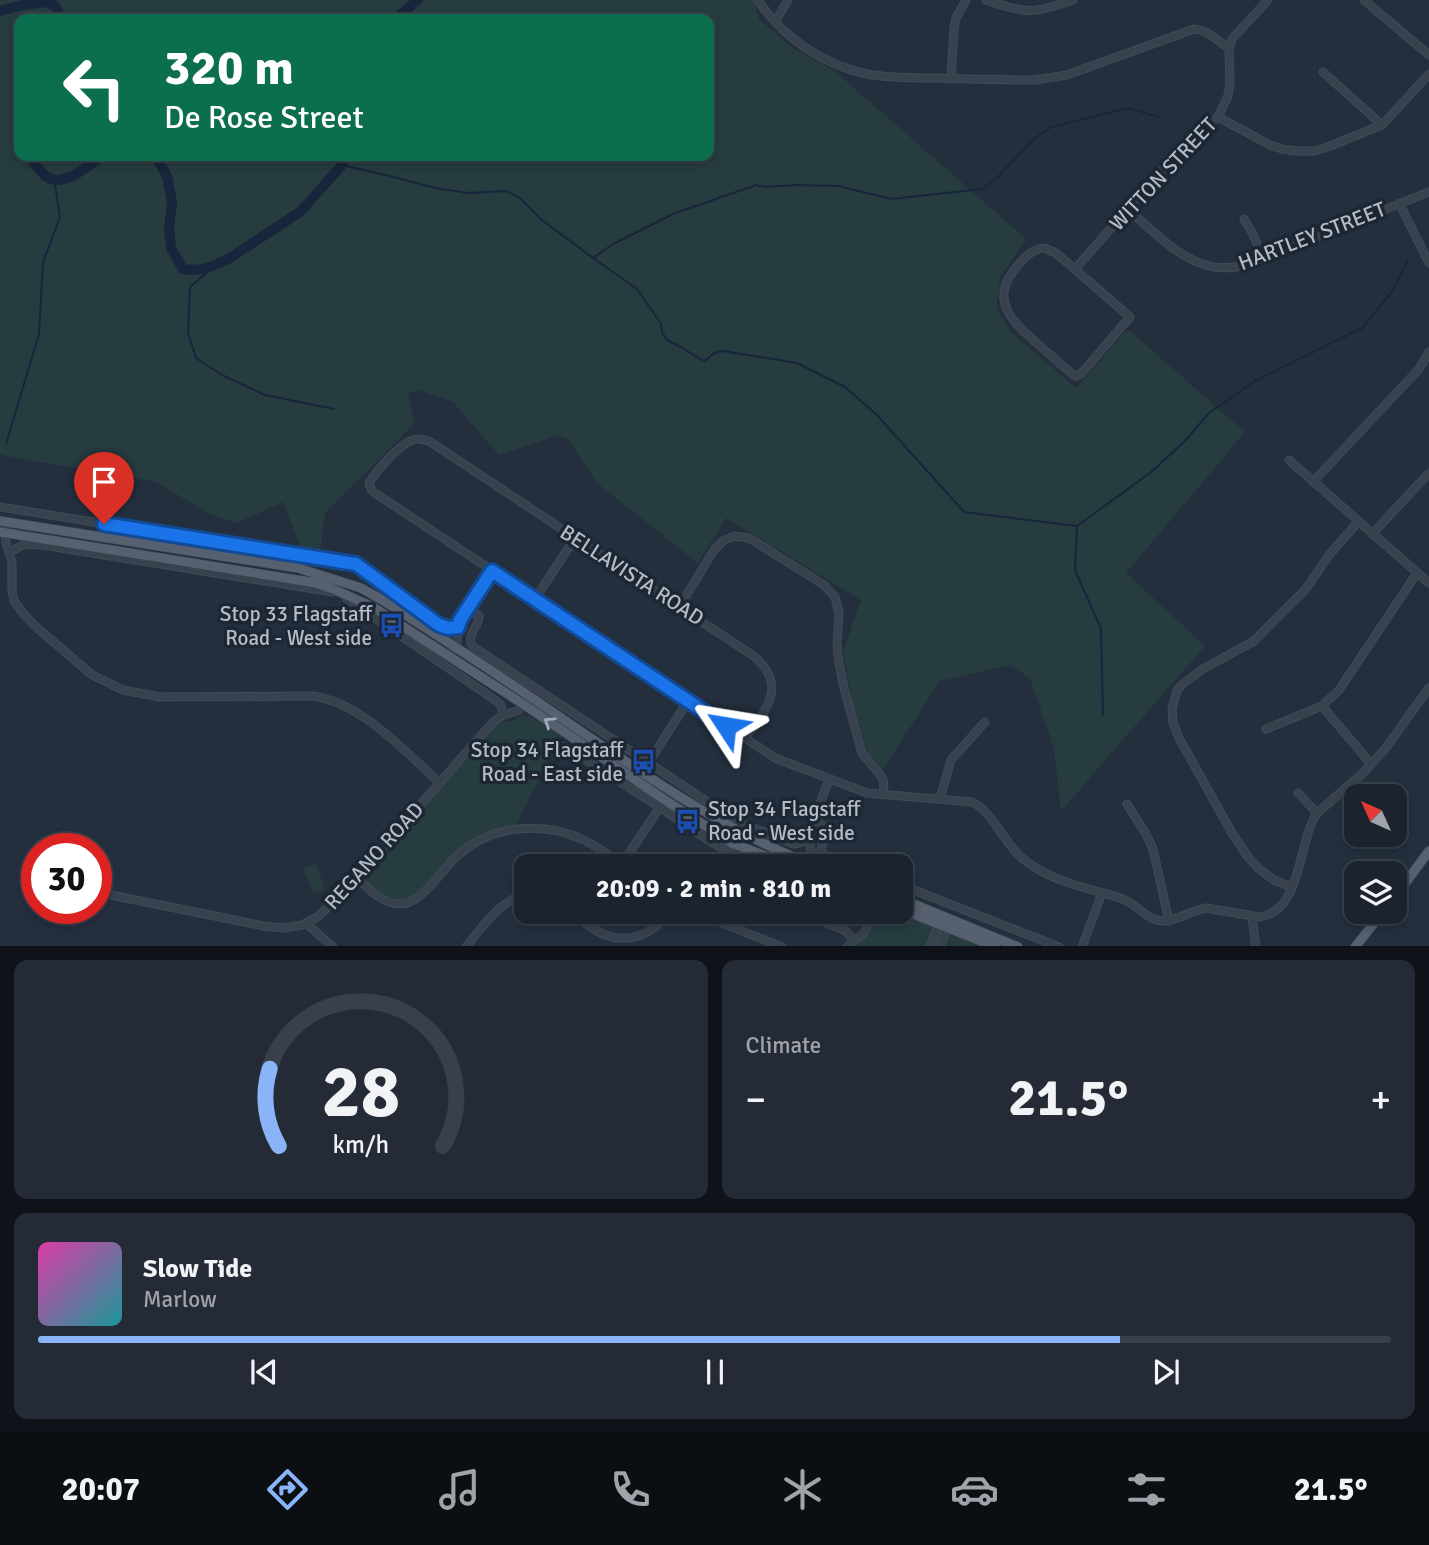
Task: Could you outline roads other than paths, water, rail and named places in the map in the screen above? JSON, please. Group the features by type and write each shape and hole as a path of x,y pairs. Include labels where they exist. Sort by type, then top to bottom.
{"main road":[{"path":"3,522 298,568 361,588 455,647 665,800 732,843 760,854"},
{"path":"3,532 316,583 373,607 449,656 525,699"},
{"path":"665,800 786,854"},
{"path":"1407,881 1429,851"},
{"path":"913,905 994,946"},
{"path":"913,912 1015,946"},
{"path":"1356,946 1373,924"}],"street":[{"path":"758,0 775,22 804,47 835,65 868,74 904,78 1034,80 1059,77 1194,29 1209,33 1229,48 1232,39 1268,0"},
{"path":"775,22 788,0"},
{"path":"951,79 954,28 966,0"},
{"path":"986,0 1012,9 1028,11 1045,10 1073,0"},
{"path":"1364,0 1429,55"},
{"name":"WITTON STREET","path":"1075,269 1174,157 1218,117 1228,96 1229,48"},
{"path":"1324,72 1382,125"},
{"path":"1218,117 1270,145 1297,151 1314,151 1382,125 1429,74"},
{"name":"HARTLEY STREET","path":"1128,209 1177,252 1215,268 1233,268 1247,265 1429,192"},
{"path":"1399,203 1429,263"},
{"path":"1244,219 1264,258"},
{"path":"1037,249 1051,250 1075,269 1130,317 1081,374 1076,376 1017,327 1006,307 1004,297 1008,277 1037,249"},
{"path":"1313,482 1419,369 1429,352"},
{"name":"BELLAVISTA ROAD","path":"492,571 372,491 369,482 405,443 417,439 429,442 755,657 765,666 772,680 771,695 765,710 745,738"},
{"path":"1289,460 1429,583"},
{"path":"1372,534 1429,474"},
{"path":"0,507 356,564 439,625 458,627"},
{"path":"3,522 13,572 14,601 34,625 92,674 108,684 123,690 160,697 313,696 339,702 371,722 439,783"},
{"path":"1292,887 1274,880 1248,857 1179,738 1173,723 1172,709 1177,690 1184,682 1254,641 1305,590 1330,554 1358,522"},
{"path":"680,606 714,550 723,541 734,536 750,538 824,585 835,597 839,613 839,663 862,753 882,777 884,795"},
{"path":"535,599 575,538"},
{"path":"10,552 25,544 43,545 342,595 495,700 501,705 503,715"},
{"path":"449,656 457,642 460,620 492,571 775,758 867,793 972,802 984,810 1009,846 1035,868 1065,882 1128,902 1147,917 1162,922 1206,908 1252,917 1266,916 1282,906 1300,865 1312,820 1385,749 1429,688"},
{"path":"1266,729 1322,706 1339,690 1417,573"},
{"path":"467,608 480,616 480,621 470,637 472,646 738,822 794,844 808,841"},
{"name":"REGANO ROAD","path":"112,895 264,926 284,928 307,924 319,916 356,878 493,722 503,715 518,711 525,699"},
{"path":"649,762 688,701"},
{"path":"1322,706 1371,764"},
{"path":"940,799 951,760 985,722"},
{"path":"556,746 566,747 665,800 719,848 730,854"},
{"path":"811,854 808,834 829,780"},
{"path":"1298,793 1317,813"},
{"path":"630,854 665,800"},
{"path":"1127,804 1153,849 1169,921"},
{"path":"813,819 825,827 822,854"},
{"path":"356,878 380,898 398,904 409,902 419,897 456,857 472,845 491,835 524,827 540,827 569,834 606,854"},
{"path":"913,891 1056,946"},
{"path":"1082,946 1102,893"},
{"path":"467,946 500,908 514,898"},
{"path":"1252,917 1256,946"},
{"path":"931,946 945,921"},
{"path":"940,946 945,921"},
{"path":"307,924 332,946"},
{"path":"587,924 599,933 630,939 643,936 661,924"},
{"path":"725,924 780,946"},
{"path":"832,924 846,931 851,944 864,933 868,924"}],"waterway":[{"path":"401,14 418,0"},
{"path":"0,11 47,2 55,6 60,14"},
{"path":"342,165 435,188 469,193 506,191 520,198 542,220 593,258 613,244 673,214 756,185 838,186 892,199 981,189 995,180 1034,139 1051,127 1128,108 1159,117"},
{"path":"33,161 42,173 53,180 68,178 96,161"},
{"path":"158,161 167,176 172,202 169,229 171,248 183,269 195,270 228,259 300,212 343,161"},
{"path":"6,444 39,334 43,262 60,217 54,179"},
{"path":"593,258 637,289 661,324 667,340 702,360 705,361 714,353 723,351 797,363 845,387 877,415 964,512 1077,526 1150,473 1185,441 1209,413 1255,381 1362,328 1391,293 1408,260"},
{"path":"215,265 190,287 188,333 196,358 222,375 265,395 334,409"},
{"path":"1077,526 1075,570 1101,629 1103,715"}],"place":[{"name":"Stop 33 Flagstaff Road - West side","path":"392,626"},
{"name":"Stop 34 Flagstaff Road - East side","path":"643,762"},
{"name":"Stop 34 Flagstaff Road - West side","path":"688,821"}]}
